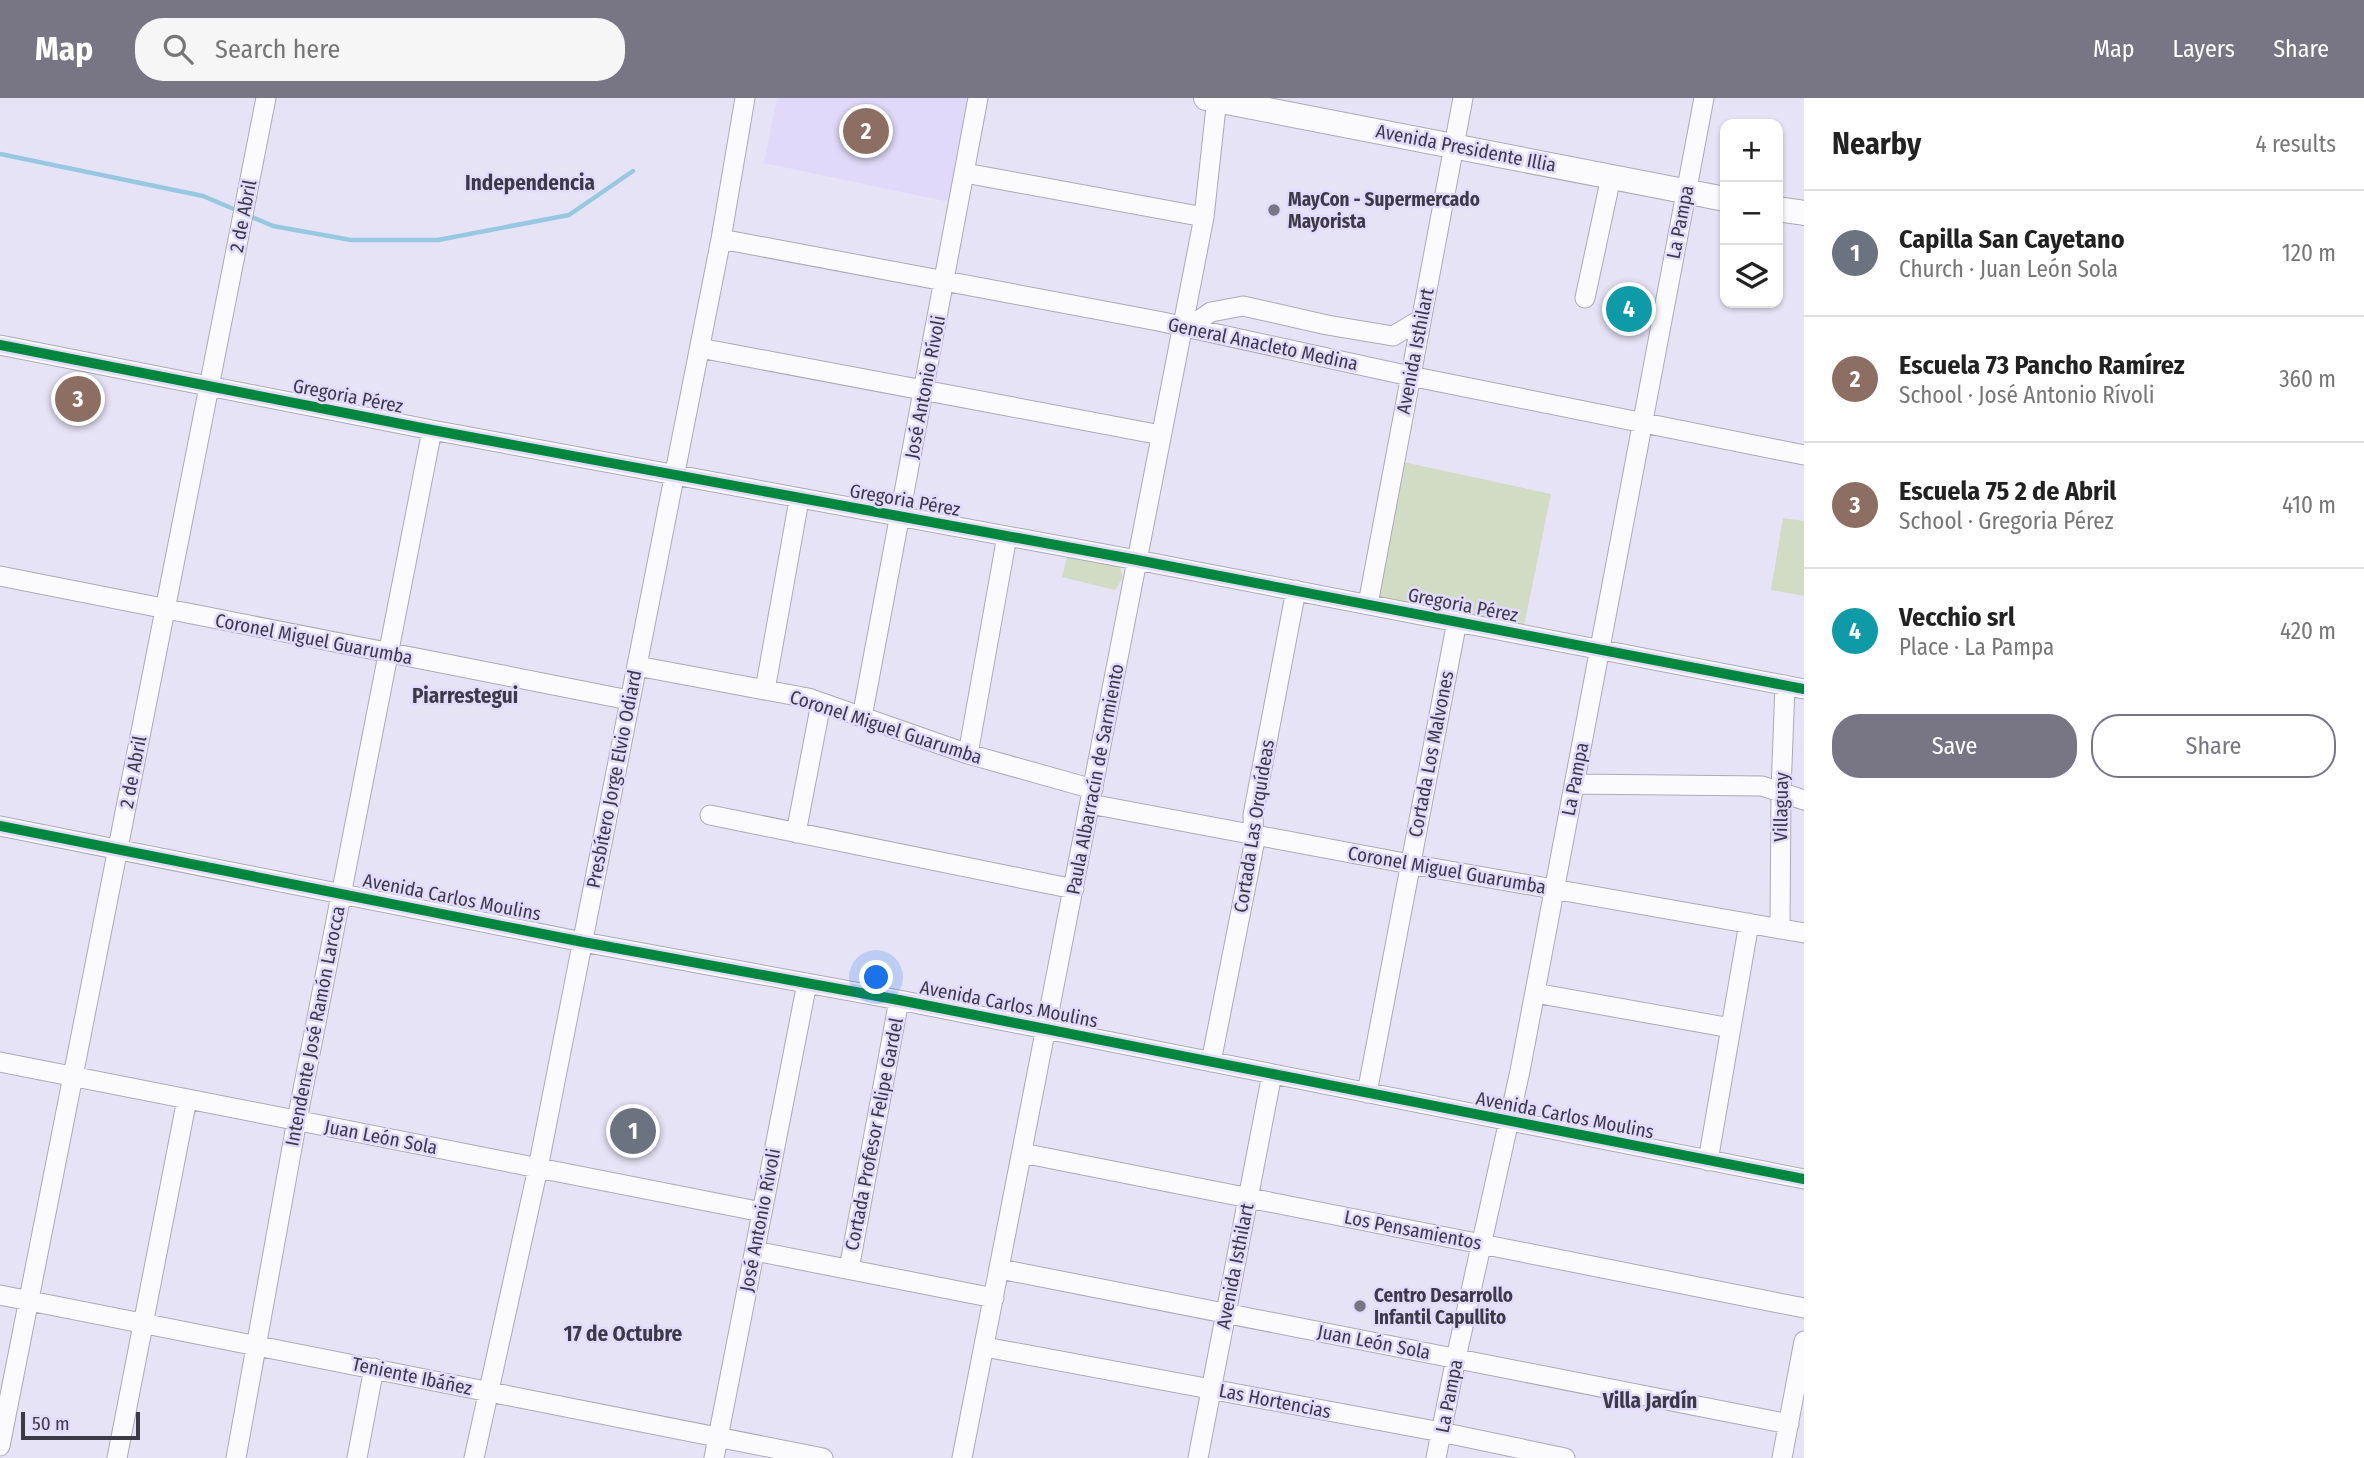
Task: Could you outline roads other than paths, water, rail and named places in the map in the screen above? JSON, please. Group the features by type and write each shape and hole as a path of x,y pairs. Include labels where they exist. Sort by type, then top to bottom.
{"main road":[{"name":"Avenida Presidente Illia","path":"1213,99 1720,198"},
{"path":"1783,210 1804,213"}],"street":[{"name":"2 de Abril","path":"0,1446 266,98"},
{"name":"Presbítero Jorge Elvio Odiard","path":"474,1458 538,1168 700,348 745,98"},
{"name":"José Antonio Rívoli","path":"862,717 978,98"},
{"name":"Avenida Isthilart","path":"1368,604 1463,98"},
{"name":"La Pampa","path":"1436,1458 1535,993 1704,98"},
{"name":"Paula Albarracín de Sarmiento","path":"962,1458 1161,435 1186,326 1204,217 1213,99"},
{"path":"965,173 1204,217"},
{"path":"1585,299 1611,177"},
{"name":"General Anacleto Medina","path":"721,239 1186,326 1410,376 1804,455"},
{"path":"1186,326 1211,312 1243,306 1327,325 1393,336 1420,320"},
{"name":"Gregoria Pérez","path":"0,345 799,500 1137,560 1794,687"},
{"path":"700,348 1161,435"},
{"name":"Intendente José Ramón Larocca","path":"236,1458 297,1120 432,430"},
{"path":"765,690 799,500"},
{"path":"968,754 1007,536"},
{"name":"Coronel Miguel Guarumba","path":"0,576 629,700"},
{"name":"Cortada Las Orquídeas","path":"1211,1062 1254,845 1253,815 1296,590"},
{"name":"Cortada Los Malvones","path":"1367,1093 1457,621"},
{"name":"Coronel Miguel Guarumba","path":"637,666 821,703 1091,797 1254,835 1804,933"},
{"name":"Villaguay","path":"1780,929 1781,791 1794,687"},
{"path":"796,833 821,703"},
{"path":"1574,784 1762,786 1804,800"},
{"path":"710,815 1074,889"},
{"name":"Avenida Carlos Moulins","path":"0,826 1804,1179"},
{"path":"1708,1160 1749,923"},
{"name":"José Antonio Rívoli","path":"714,1458 807,983"},
{"path":"1535,993 1731,1028"},
{"name":"Cortada Profesor Felipe Gardel","path":"849,1269 899,1000"},
{"name":"Juan León Sola","path":"0,1062 762,1212"},
{"name":"Avenida Isthilart","path":"1198,1458 1272,1074"},
{"path":"117,1458 187,1098"},
{"name":"Los Pensamientos","path":"1022,1153 1804,1308"},
{"path":"755,1251 994,1298"},
{"name":"Juan León Sola","path":"1000,1269 1789,1424"},
{"name":"Teniente Ibáñez","path":"0,1295 823,1458"},
{"path":"1782,1458 1804,1341"},
{"name":"Las Hortencias","path":"985,1347 1441,1432 1565,1458"},
{"path":"356,1458 374,1368"}],"waterway":[{"path":"0,154 203,196 236,210"},
{"path":"252,217 273,226 351,240 438,240 569,215 633,171"}],"place":[{"name":"Escuela 73 Pancho Ramírez","path":"866,131"},
{"name":"MayCon - Supermercado Mayorista","path":"1274,210"},
{"name":"Vecchio srl","path":"1629,309"},
{"name":"Escuela 75 2 de Abril","path":"78,399"},
{"name":"Capilla San Cayetano","path":"633,1131"},
{"name":"Centro Desarrollo Infantil Capullito","path":"1360,1306"}],"district":[{"name":"Independencia","path":"530,183"},
{"name":"Piarrestegui","path":"465,696"},
{"name":"17 de Octubre","path":"623,1334"},
{"name":"Villa Jardín","path":"1650,1401"}]}
